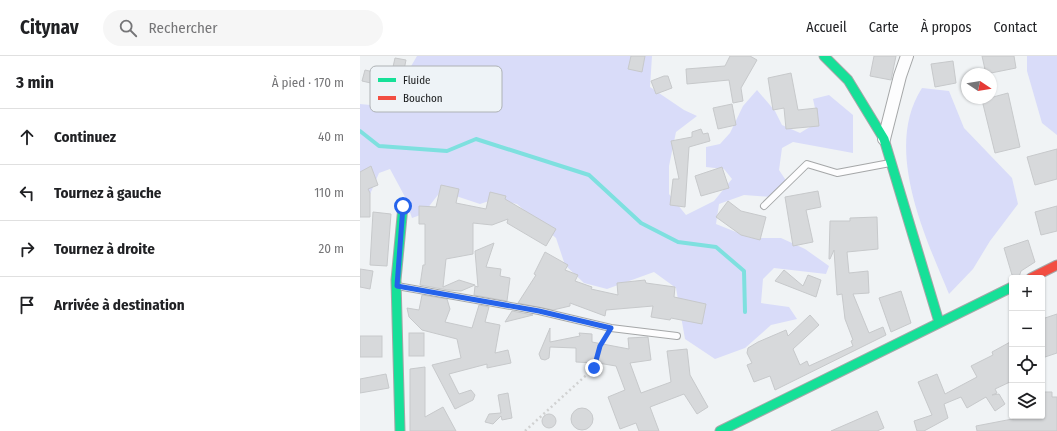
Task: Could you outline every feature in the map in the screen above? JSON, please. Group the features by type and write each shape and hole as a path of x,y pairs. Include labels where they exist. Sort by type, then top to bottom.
{"main road":[{"path":"829,58 848,80 884,139 939,322"},
{"path":"400,431 397,286 403,206"},
{"path":"1038,275 1057,266"},
{"path":"720,431 1009,288"}],"street":[{"path":"884,139 900,76 907,56"}],"lane":[{"path":"764,206 807,164 837,173 891,163"},
{"path":"397,286 539,311 611,328 677,336"}],"path":[{"path":"526,431 594,368 600,346 611,328"}],"shaded area":[{"path":"417,56 652,56 650,87 684,110 697,116 676,132 669,166 669,194 686,215 714,201 732,179 724,169 706,167 706,147 720,144 730,133 743,106 757,90 775,111 782,125 800,133 818,122 813,99 829,95 853,115 853,153 793,142 782,148 779,170 789,185 771,197 744,195 719,204 716,224 751,238 781,238 805,249 829,266 826,274 774,268 763,279 761,303 789,307 797,319 771,325 745,348 715,359 685,339 676,288 654,272 607,289 584,283 565,265 556,238 517,204 495,199 480,204 441,191 423,214 412,218 404,195 390,169 379,173 360,218 360,104 370,105 370,112 502,112 502,66 411,66"},
{"path":"1027,56 1057,56 1057,135 1042,123 1027,71"},
{"path":"922,88 949,91 964,128 1012,178 1018,204 990,241 973,269 949,294 929,246 920,219 912,192 907,164 906,137 911,112"}],"building":[{"path":"631,56 645,56 642,72 628,69"},
{"path":"730,56 750,56 757,60 741,88 743,101 733,103 729,80 687,84 686,69 725,66"},
{"path":"874,56 896,56 891,80 870,76"},
{"path":"982,56 1014,56 1016,68 997,72 997,68 985,68"},
{"path":"395,58 406,60 405,66 393,66"},
{"path":"953,61 956,83 935,87 931,64"},
{"path":"365,70 370,71 370,83 362,81"},
{"path":"791,73 798,110 817,108 819,126 786,129 784,108 773,110 768,78"},
{"path":"668,76 672,88 656,94 651,81"},
{"path":"1008,93 1020,147 995,153 983,104 997,104 997,96"},
{"path":"732,104 736,125 718,129 713,108"},
{"path":"701,129 703,134 708,133 710,141 689,147 685,207 670,205 673,179 679,179 671,141 692,137 692,132"},
{"path":"1057,149 1057,179 1035,185 1027,157"},
{"path":"371,166 378,185 368,189 370,193 370,217 360,217 360,172"},
{"path":"722,167 729,188 701,196 695,176"},
{"path":"441,185 459,189 456,203 486,209 490,192 506,196 505,199 556,229 546,246 507,223 508,219 492,225 473,223 473,254 446,259 443,287 459,280 475,285 461,291 420,285 423,265 425,265 425,224 419,224 419,206 436,207"},
{"path":"818,191 821,207 806,210 813,242 793,246 785,197"},
{"path":"728,201 741,211 766,217 760,240 741,235 716,217"},
{"path":"1057,206 1057,231 1041,235 1035,212"},
{"path":"373,212 391,214 387,266 370,265"},
{"path":"877,217 878,249 847,252 849,273 868,271 869,293 853,294 869,333 883,327 886,335 775,390 770,376 754,382 747,365 752,363 747,353 748,348 786,330 788,336 810,315 819,325 793,349 800,365 807,361 809,366 853,346 851,341 853,340 845,319 842,294 837,295 834,250 829,259 830,221 850,221 850,218"},
{"path":"1028,240 1035,262 1021,271 1020,275 1012,275 1004,248"},
{"path":"494,243 486,267 501,269 500,276 510,278 507,301 474,295 475,286 478,287 475,251"},
{"path":"545,252 568,265 565,270 578,275 575,281 592,287 591,289 618,295 617,283 645,280 646,283 675,287 674,297 706,304 702,324 671,318 670,320 651,317 653,306 606,310 605,316 570,303 570,306 553,310 518,303 536,275 534,274"},
{"path":"360,269 373,271 370,289 360,287"},
{"path":"784,270 803,286 808,275 821,280 816,297 775,281"},
{"path":"901,291 911,323 891,332 879,298"},
{"path":"422,295 447,299 450,309 445,322 472,328 479,305 489,307 485,322 500,325 495,353 508,350 511,363 487,368 487,364 449,374 459,394 471,390 475,395 473,400 455,409 432,365 461,358 457,339 422,330 409,317 407,308 419,310"},
{"path":"512,311 533,315 505,322"},
{"path":"1057,314 1057,353 1045,357 1045,347 1045,318"},
{"path":"550,328 550,342 580,336 579,333 592,334 592,342 629,349 628,338 648,337 651,360 630,363 641,393 671,382 667,351 687,349 690,375 708,407 697,414 684,394 650,407 659,431 639,431 636,423 620,429 608,397 625,390 616,366 576,362 576,348 550,347 549,358 545,360 541,359 539,354"},
{"path":"409,333 424,333 424,356 409,356"},
{"path":"360,336 382,336 382,357 360,357"},
{"path":"1009,343 1009,382 995,389 997,393 992,395 999,394 1005,404 995,411 986,397 967,408 961,397 944,404 948,418 924,431 917,431 914,421 932,415 918,382 937,374 945,394 977,377 971,366 993,355 992,352"},
{"path":"425,367 425,417 443,407 456,431 410,431 410,369"},
{"path":"386,374 389,388 360,393 360,379"},
{"path":"1045,392 1052,392 1052,397 1057,397 1057,431 977,431 976,426 1012,419 1045,419"},
{"path":"508,393 512,418 502,420 501,416 493,424 485,422 489,414 501,413 498,395"},
{"path":"578,408 586,408 593,415 593,423 586,430 578,430 571,423 571,415"},
{"path":"877,411 884,428 877,431 831,431"},
{"path":"549,414 554,416 556,421 554,426 549,428 544,426 542,421 544,416"}],"waterway":[{"path":"360,131 379,146 447,151 476,139 589,175 641,223 678,242 716,247 744,271 745,312"}],"traffic: fast":[{"path":"824,56 848,80 884,139 939,322"},
{"path":"400,431 396,280 403,206"},
{"path":"720,431 1009,288"}],"traffic: jam":[{"path":"1037,275 1057,265"}],"route":[{"path":"403,206 396,280 397,286 539,311 611,328 600,346 594,368"}]}
